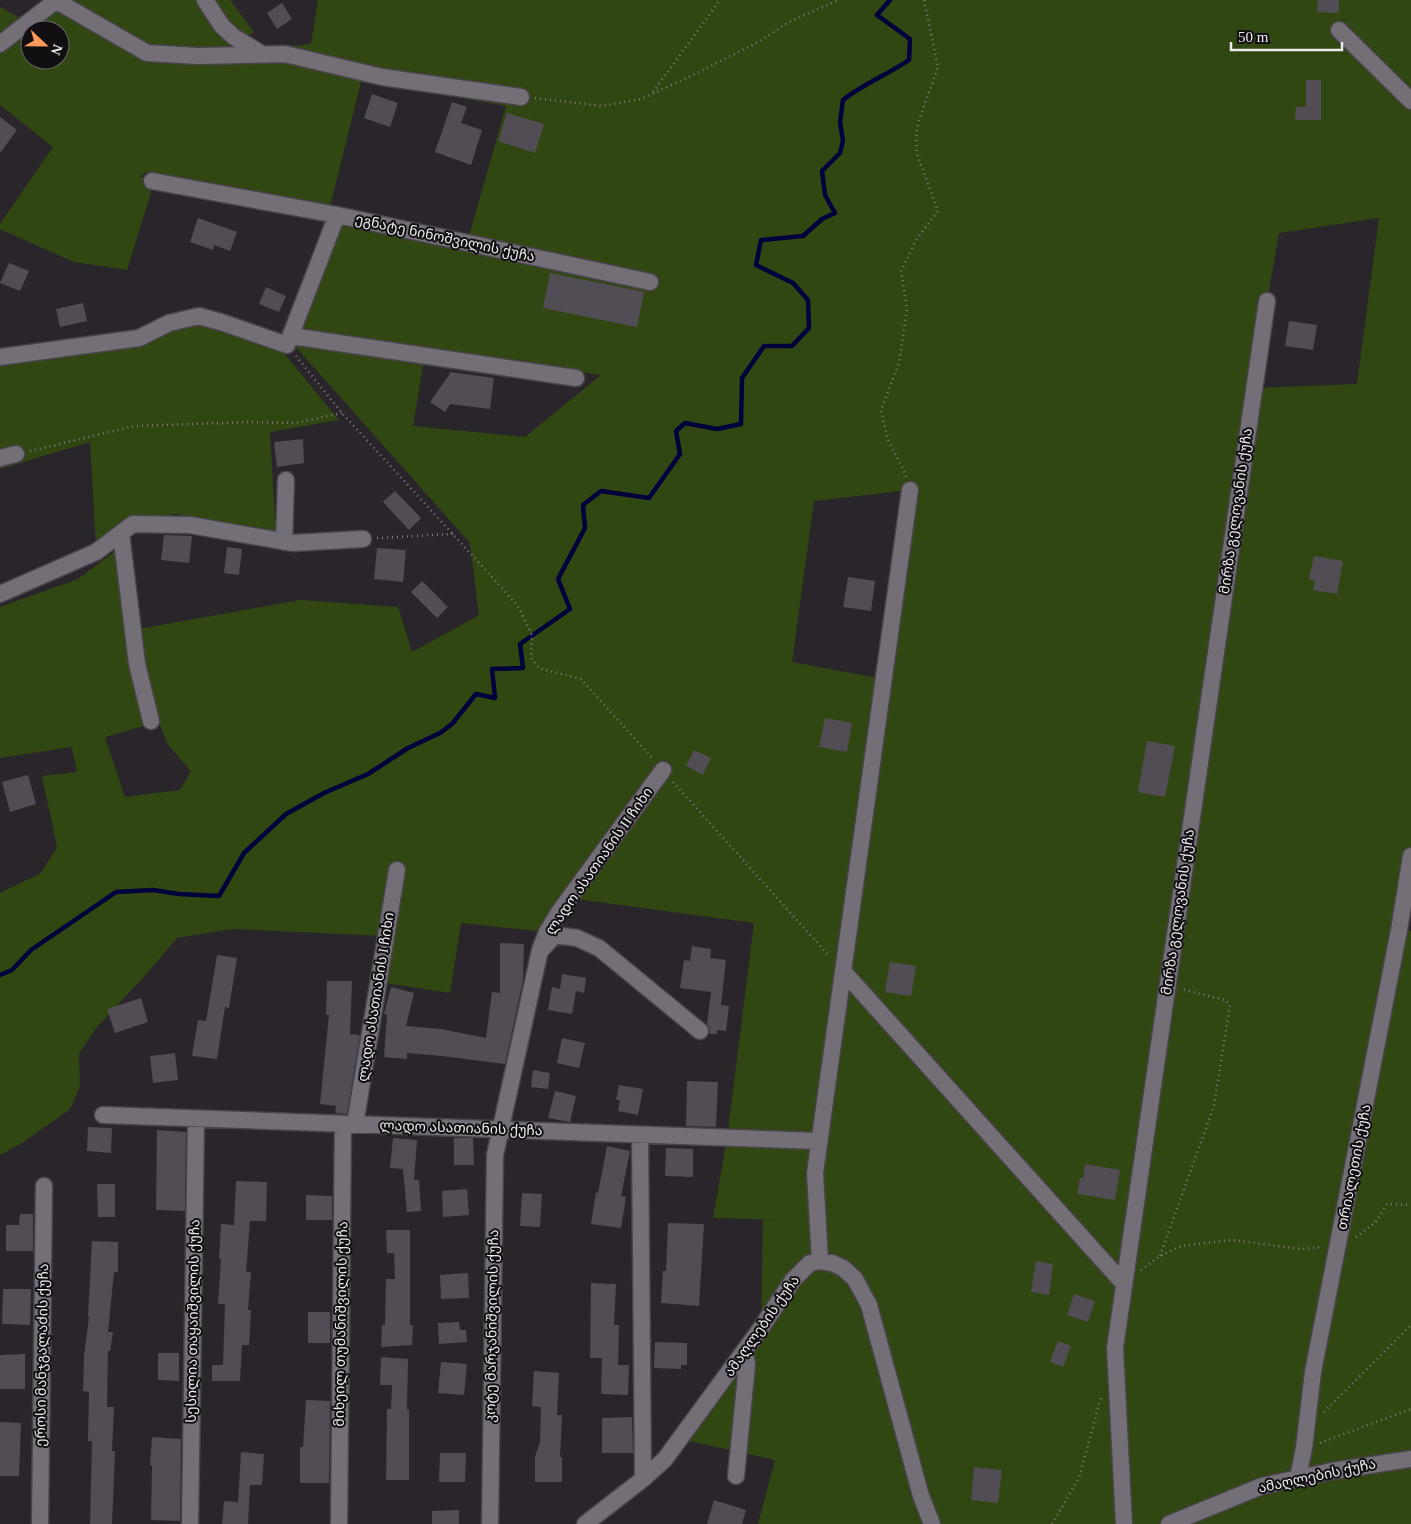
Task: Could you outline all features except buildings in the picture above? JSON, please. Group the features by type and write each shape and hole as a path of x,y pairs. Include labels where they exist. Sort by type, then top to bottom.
{"street":[{"path":"0,44 56,0 147,53 198,56 285,54 382,77 521,97"},
{"path":"205,0 222,26 234,37 263,54"},
{"path":"1339,30 1411,101"},
{"path":"152,181 337,215"},
{"name":"ეგნატე ნინოშვილის ქუჩა","path":"289,340 337,215 650,282"},
{"name":"მირზა გელოვანის ქუჩა","path":"1124,1524 1115,1348 1267,301"},
{"path":"0,357 138,338 169,324 199,316 289,340 576,378"},
{"path":"0,458 16,454"},
{"path":"284,542 286,480"},
{"path":"910,490 815,1173 820,1260 843,1268 855,1279 869,1305 922,1496 932,1524"},
{"path":"0,594 96,552 133,524 190,525 293,543 363,538"},
{"path":"121,533 137,664 151,721"},
{"name":"ლადო ასათიანის II ჩიხი","path":"501,1130 540,950 546,932 663,770"},
{"name":"თრიალეთის ქუჩა","path":"1298,1478 1304,1448 1313,1372 1397,940 1411,856"},
{"name":"ლადო ასათიანის I ჩიხი","path":"349,1124 397,870"},
{"path":"540,950 555,935 577,938 599,948 700,1031"},
{"path":"843,971 1124,1284"},
{"name":"ლადო ასათიანის ქუჩა","path":"103,1115 819,1141"},
{"name":"სესილია თაყაიშვილის ქუჩა","path":"190,1524 196,1119"},
{"name":"მიხეილ თუმანიშვილის ქუჩა","path":"339,1524 349,1124"},
{"name":"კოტე მარჯანიშვილის ქუჩა","path":"490,1524 495,1155 501,1130"},
{"path":"640,1135 643,1479"},
{"name":"ეროსი მანჯგალაძის ქუჩა","path":"40,1524 44,1186"},
{"name":"ამაღლების ქუჩა","path":"590,1523 665,1459 745,1350 793,1280 810,1263 820,1260"},
{"path":"736,1476 747,1366 745,1350"},
{"name":"ამაღლების ქუჩა","path":"1169,1524 1262,1486 1357,1466 1411,1459"}],"path":[{"path":"653,93 720,0"},
{"path":"521,97 602,106 642,99 744,49 789,22 839,0"},
{"path":"910,490 903,469 888,440 881,410 899,363 907,309 901,271 916,240 938,211 916,154 916,136 919,120 938,67 924,0"},
{"path":"289,340 342,413 519,608 532,636 531,658 539,668 581,680 843,971"},
{"path":"16,454 135,426 250,422 295,423 342,413"},
{"path":"363,538 453,534"},
{"path":"1160,1256 1214,1106 1230,1005 1225,1000 1168,985"},
{"path":"1124,1284 1160,1256 1181,1246 1231,1240 1302,1249 1339,1245 1359,1235 1375,1223 1387,1204 1411,1205"},
{"path":"1306,1431 1411,1324"},
{"path":"1052,1524 1079,1478 1102,1393"},
{"path":"1304,1448 1411,1409"}],"green space":[{"path":"70,0 230,0 254,32 227,51 151,48"},
{"path":"318,0 1411,0 1411,856 1399,930 1411,931 1411,1524 758,1524 775,1460 680,1439 761,1329 763,1220 784,1220 713,1218 727,1138 754,923 569,898 547,932 461,923 450,993 379,982 386,936 232,929 177,938 96,1028 79,1054 80,1087 70,1109 22,1143 0,1155 0,893 41,873 57,847 42,776 77,772 72,747 0,758 0,607 78,579 114,552 130,670 147,725 105,737 125,797 180,790 191,771 168,745 141,676 138,629 300,600 398,607 412,652 479,615 470,543 294,345 296,341 423,365 413,426 525,437 601,375 299,332 342,223 469,236 506,106 362,78 330,207 147,172 141,176 152,189 127,270 74,262 0,229 0,224 53,147 0,105 0,49 20,33 20,70 70,70 70,20 37,20 55,6 147,60 311,44","holes":["1379,218 1357,384 1254,388 1279,233","909,490 883,679 792,662 814,501"]},
{"path":"0,7 22,19 0,38"},
{"path":"201,321 283,352 339,420 270,432 276,536 248,528 176,514 131,518 96,545 90,442 0,469 0,364"}],"waterway":[{"path":"0,975 12,970 31,950 116,892 153,890 179,894 219,896 244,853 286,814 324,793 368,774 408,748 440,733 452,724 476,694 495,698 492,669 523,668 520,644 570,609 558,579 585,528 583,505 601,491 649,498 680,454 676,431 685,423 717,429 741,424 742,378 764,346 792,346 809,328 808,300 793,283 756,265 761,240 803,236 822,219 835,213 825,195 822,171 840,153 843,141 840,122 843,100 909,60 910,39 877,15 890,0"}]}
